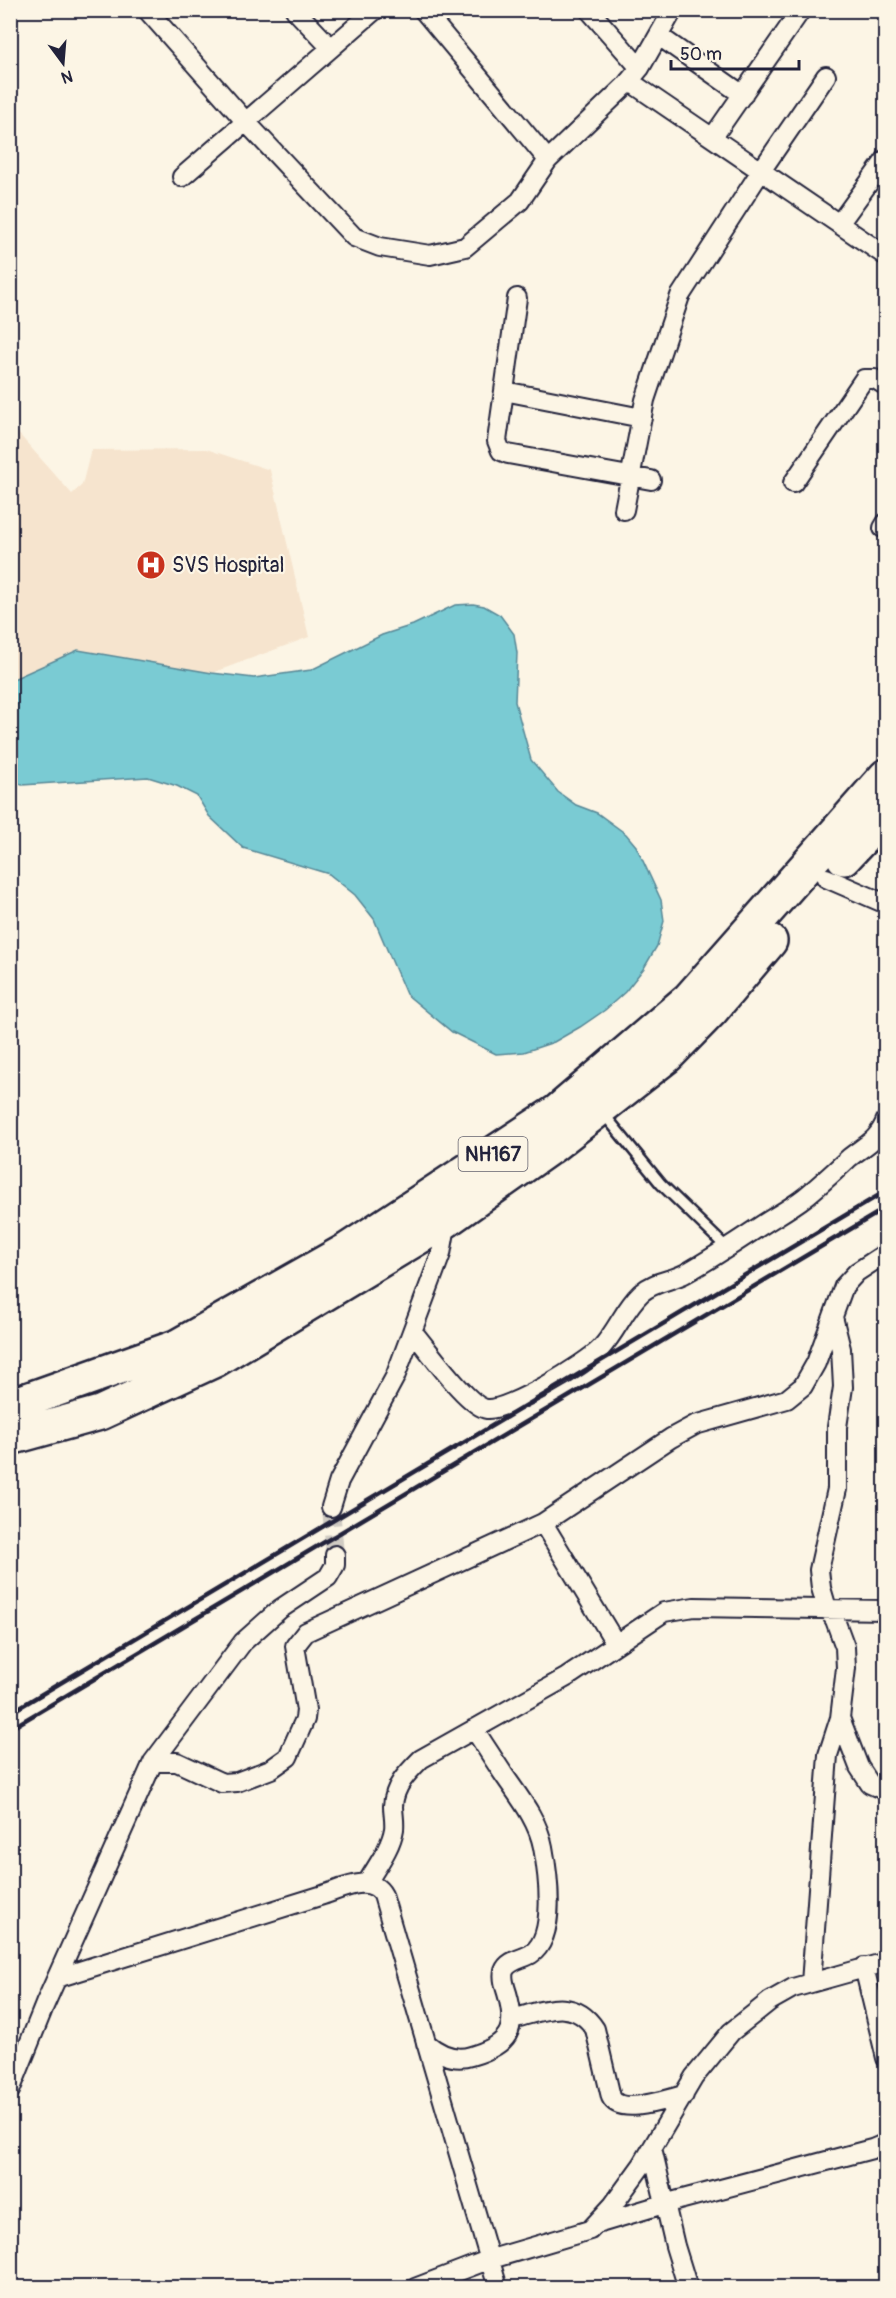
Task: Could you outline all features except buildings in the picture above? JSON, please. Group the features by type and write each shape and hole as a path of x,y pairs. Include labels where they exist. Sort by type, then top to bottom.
{"highway":[{"name":"NH167","path":"10,1406 176,1347 347,1250 558,1111 689,999 885,776"},
{"name":"NH167","path":"10,1438 100,1413 215,1360 447,1220 552,1146 667,1056 711,1011 885,813"}],"street":[{"path":"147,10 246,122 354,237 380,247 430,255 465,247 520,201 548,160 634,75 673,10"},
{"path":"295,10 331,48"},
{"path":"182,177 375,10"},
{"path":"423,10 548,160"},
{"path":"589,10 634,75 713,137 885,256"},
{"path":"713,137 801,10"},
{"path":"659,36 743,95"},
{"path":"624,510 642,418 659,356 680,296 826,76"},
{"path":"839,224 885,159"},
{"path":"517,298 497,441 501,451 507,454 651,480"},
{"path":"793,483 864,378 874,379 885,386"},
{"path":"504,392 642,418"},
{"path":"826,878 885,904"},
{"path":"413,1332 469,1400 484,1409 496,1409 510,1404 584,1363 602,1347 642,1292 653,1285 683,1275 805,1198 884,1128"},
{"path":"331,1507 339,1481 395,1377 441,1254 447,1220"},
{"path":"153,1762 177,1762 222,1783 237,1782 271,1769 288,1757 305,1719 305,1694 295,1646 306,1632 543,1523 670,1438 695,1425 788,1399 803,1386 816,1363 844,1286 857,1272 885,1253"},
{"path":"811,1983 828,1755 840,1718 846,1668 845,1647 821,1588 819,1570 837,1489 837,1427 843,1387 841,1349 833,1315"},
{"path":"543,1523 616,1644"},
{"path":"10,2091 57,1978 153,1762 243,1642 280,1609 328,1577 335,1565 335,1555"},
{"path":"367,1883 388,1848 394,1830 393,1804 396,1789 407,1773 421,1760 567,1677 664,1612 694,1607 885,1610"},
{"path":"840,1718 859,1767 870,1784 885,1791"},
{"path":"426,2043 438,2052 463,2058 477,2055 504,2040 512,2028 512,2019 504,1971 508,1965 531,1954 542,1944 547,1927 549,1895 543,1845 530,1814 474,1729"},
{"path":"57,1978 323,1894 367,1883 378,1887 383,1895 498,2288"},
{"path":"416,2288 488,2260 590,2230 613,2205 652,2148 694,2077 732,2032 770,2001 793,1988 885,1962"},
{"path":"864,1967 885,2058"},
{"path":"512,2019 556,2008 568,2008 589,2020 595,2030 611,2097 619,2105 643,2105 684,2095"},
{"path":"597,2224 872,2149 885,2142"},
{"path":"652,2148 664,2204 688,2288"}],"lane":[{"path":"599,1108 661,1184 727,1248"}],"shaded area":[{"name":"SVS Hospital","path":"10,424 72,494 82,485 91,450 206,449 270,470 309,637 212,673 78,650 11,680"}],"water":[{"path":"455,605 484,606 500,615 514,634 517,653 515,702 531,760 558,792 576,805 597,813 626,834 636,846 661,900 664,921 657,946 644,968 625,992 605,1010 554,1042 524,1052 496,1054 452,1032 406,994 374,919 355,895 329,874 243,848 209,816 197,796 177,786 148,777 22,785 11,780 11,680 78,650 254,678 311,670 382,635 413,625"}],"tunnel":[{"path":"331,1507 335,1555"}],"railway":[{"path":"10,1713 886,1191"},
{"path":"10,1729 886,1208"}],"place":[{"name":"SVS Hospital","path":"151,565"}]}
